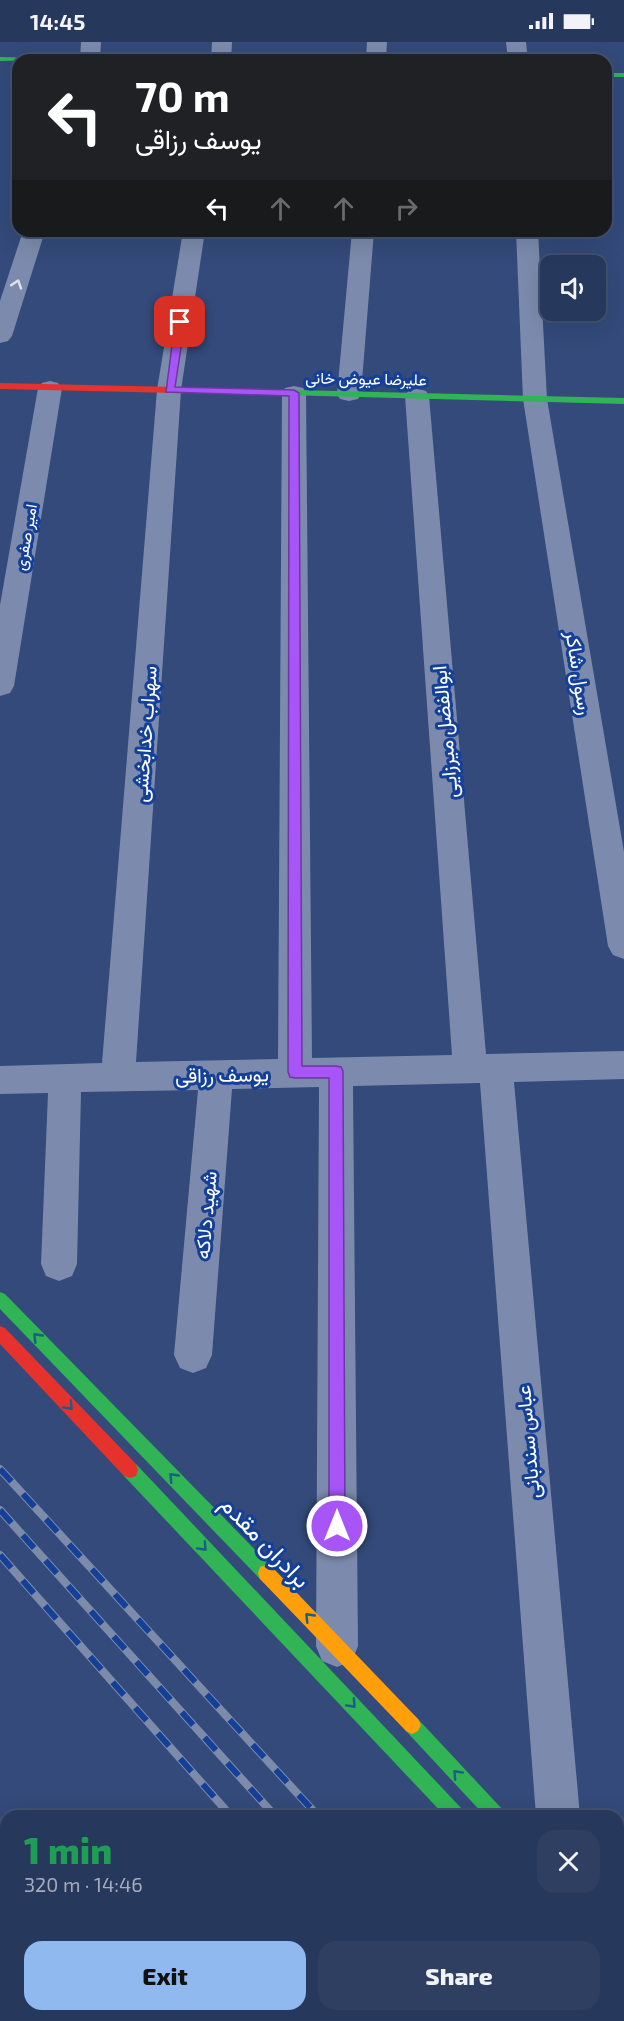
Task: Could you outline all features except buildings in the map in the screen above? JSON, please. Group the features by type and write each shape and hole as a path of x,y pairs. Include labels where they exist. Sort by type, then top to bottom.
{"main road":[{"name":"علیرضا عیوض خانی","path":"0,386 624,401"},
{"name":"برادران مقدم","path":"0,1299 330,1660 451,1810"},
{"name":"برادران مقدم","path":"0,1333 330,1660 491,1810"}],"street":[{"path":"0,336 32,237"},
{"name":"سهراب خدابخشی","path":"118,1077 170,390 193,237"},
{"path":"349,394 362,237"},
{"name":"رسول شاکر","path":"526,237 535,399 624,946"},
{"name":"امیر صفری","path":"0,686 50,387"},
{"path":"294,393 295,1072"},
{"name":"ابوالفضل میرزایی","path":"417,396 483,1068"},
{"name":"یوسف رزاقی","path":"0,1080 624,1065"},
{"name":"عباس سندبانی","path":"483,1068 557,1810"},
{"path":"330,1660 336,1071"},
{"name":"شهید دلاکه","path":"193,1355 216,1075"},
{"path":"59,1264 65,1078"}],"railway":[{"path":"0,1469 313,1810"},
{"path":"0,1510 270,1810"},
{"path":"0,1555 226,1810"}],"traffic: fast":[{"path":"0,59 12,59"},
{"path":"612,75 624,75"},
{"path":"176,390 624,401"},
{"path":"0,1299 266,1573"},
{"path":"130,1470 451,1810"},
{"path":"412,1725 491,1810"}],"traffic: slow":[{"path":"266,1573 412,1725"}],"traffic: jam":[{"path":"0,386 176,390"},
{"path":"0,1333 130,1470"}],"route":[{"path":"180,322 170,390 294,393 295,1072 336,1071 337,1526"}]}
